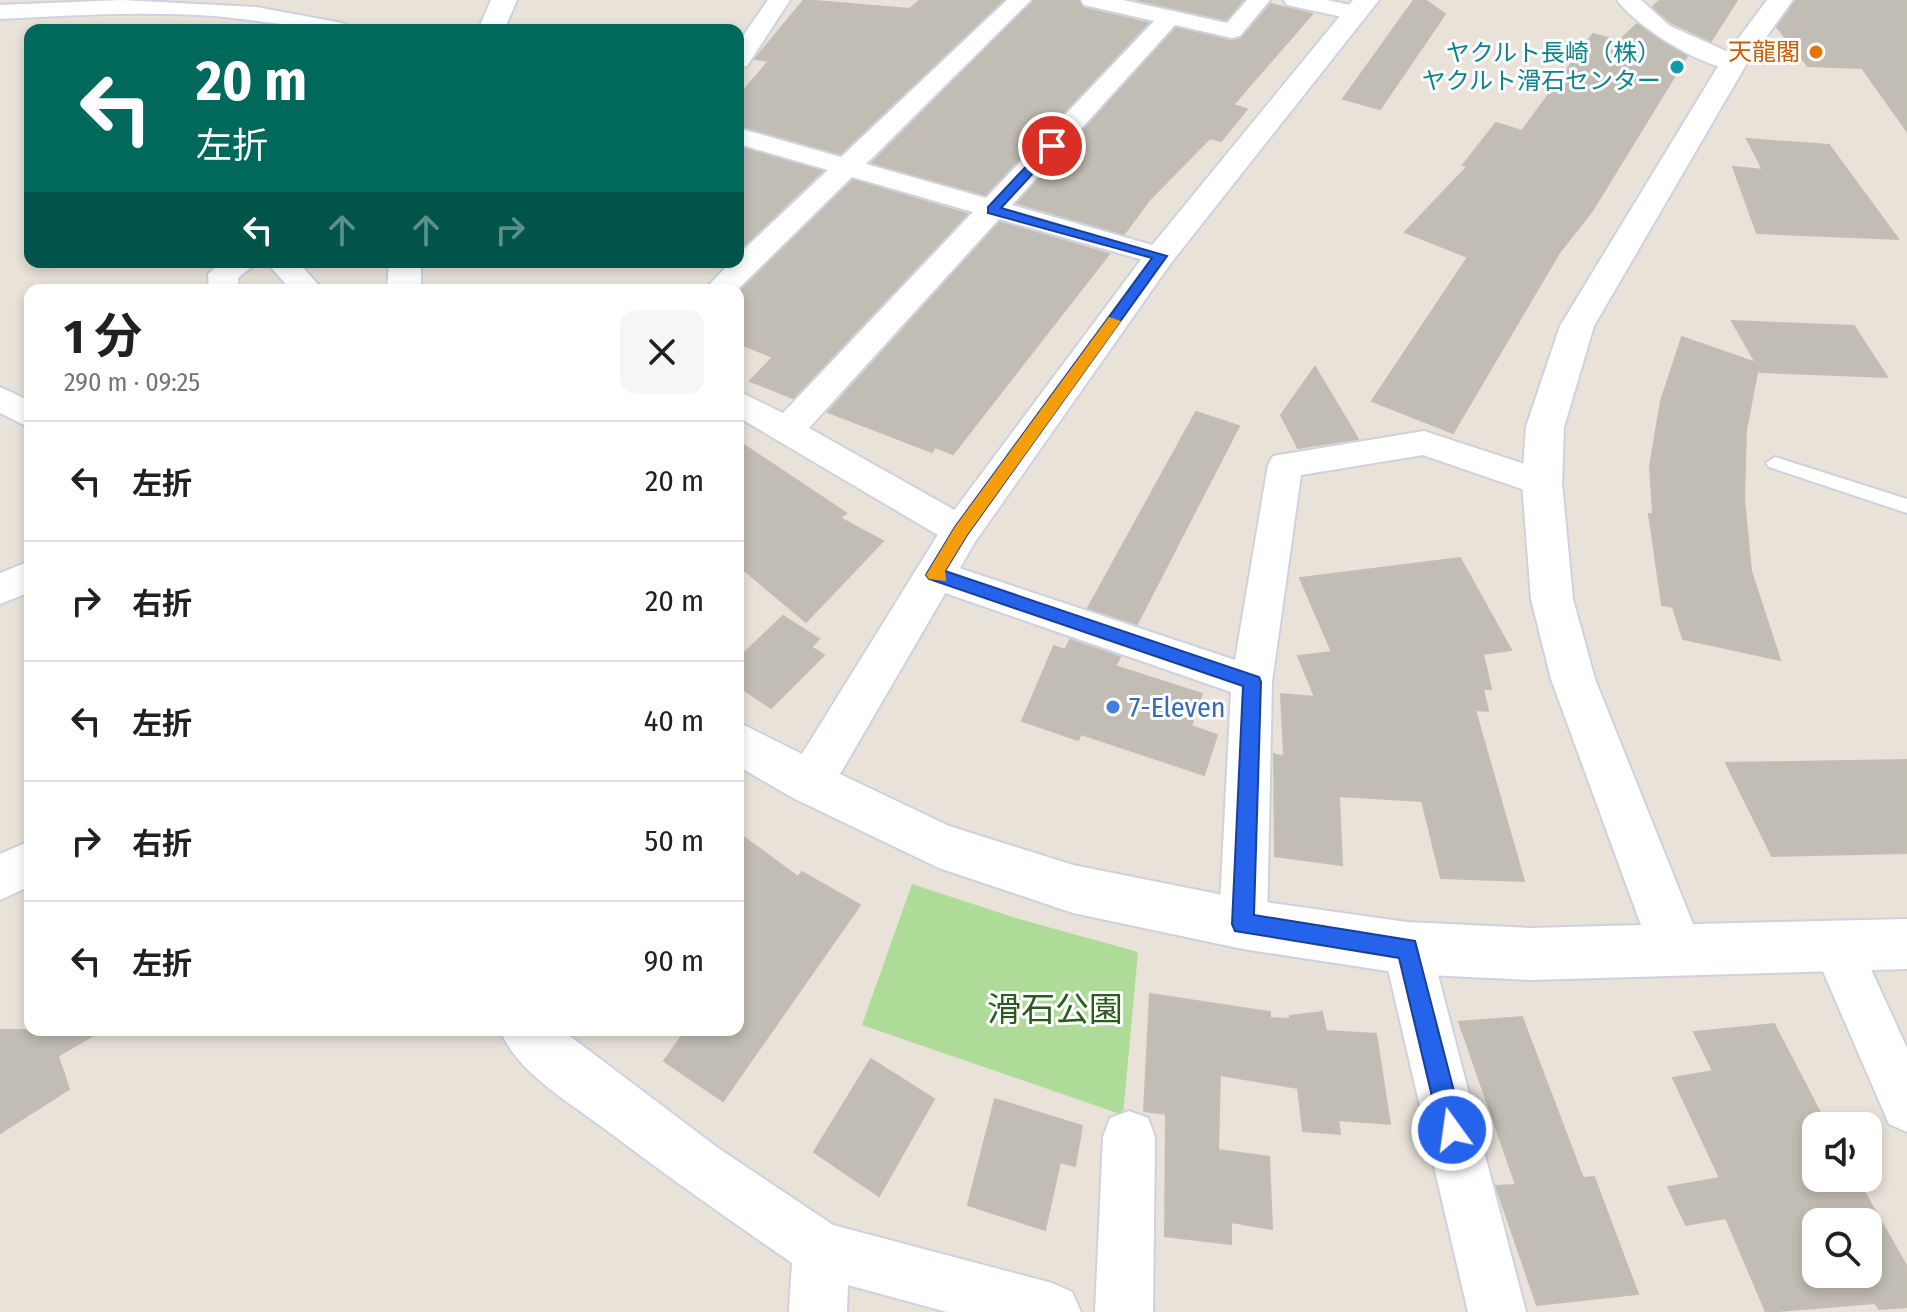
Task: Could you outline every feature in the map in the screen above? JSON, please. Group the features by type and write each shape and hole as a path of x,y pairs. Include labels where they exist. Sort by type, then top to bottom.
{"street":[{"path":"332,24 341,0"},
{"path":"494,24 504,0"},
{"path":"744,52 779,0"},
{"path":"744,266 1020,0"},
{"path":"1092,0 1232,31 1259,0"},
{"path":"1295,0 1361,6"},
{"path":"1628,0 1662,31 1733,63"},
{"path":"1677,951 1573,679 1552,599 1542,483 1545,427 1577,326 1733,63 1780,0"},
{"path":"0,12 114,2 216,10 305,24"},
{"path":"810,783 961,531 1160,256 1361,6"},
{"path":"205,24 216,10"},
{"path":"787,430 1170,17"},
{"path":"744,138 1160,256"},
{"path":"224,284 223,274 233,268"},
{"path":"287,268 302,284"},
{"path":"725,284 742,268"},
{"path":"0,398 24,412"},
{"path":"744,405 961,531"},
{"path":"0,431 24,419"},
{"path":"1243,924 1252,682 1285,465 1424,443 1542,483"},
{"path":"935,575 1252,682"},
{"path":"0,589 24,579"},
{"path":"744,745 810,783 939,845 1073,889 1243,924 1407,948 1531,954 1907,944"},
{"path":"0,878 24,865"},
{"path":"1836,946 1907,1106"},
{"path":"1407,948 1497,1312"},
{"path":"531,1036 566,1068 699,1167 821,1250 1052,1312"},
{"path":"1124,1312 1129,1137"},
{"path":"818,1312 821,1250"}],"lane":[{"path":"1775,463 1907,506"}],"green space":[{"name":"滑石公園","path":"912,884 1019,919 1138,952 1123,1115 862,1025"}],"building":[{"path":"804,0 910,9 920,0 1003,0 840,154 744,127 744,90 769,61 755,59"},
{"path":"1034,0 1078,0 1083,8 1148,23 985,195 872,163"},
{"path":"1137,0 1243,0 1226,20"},
{"path":"1414,0 1425,0 1445,14 1380,109 1343,99"},
{"path":"1660,0 1737,0 1711,41 1672,23 1653,7"},
{"path":"1796,0 1907,0 1907,131 1862,68 1808,66 1777,27"},
{"path":"1271,4 1312,14 1233,105 1247,109 1221,141 1210,138 1150,199 1124,234 1017,203 1176,28 1231,41 1241,39"},
{"path":"1637,24 1687,56 1592,211 1559,253 1453,433 1372,401 1468,257 1405,232 1468,166 1463,165 1496,123 1522,131 1593,34 1619,41"},
{"path":"1747,139 1829,145 1898,239 1757,233 1733,167 1763,170"},
{"path":"744,149 822,171 744,245"},
{"path":"853,180 967,214 793,398 750,381 773,357 744,345 744,287"},
{"path":"1000,222 1109,254 953,454 935,447 932,452 828,412"},
{"path":"1732,321 1854,326 1887,377 1760,372 1758,368 1746,430 1744,499 1751,571 1780,660 1683,639 1673,607 1662,605 1649,514 1653,514 1650,466 1661,401 1682,337 1756,363"},
{"path":"1315,367 1358,439 1298,448 1281,415"},
{"path":"1196,412 1239,426 1137,624 1088,608"},
{"path":"744,445 846,513 840,518 883,541 806,622 744,570"},
{"path":"1460,558 1511,650 1483,654 1491,689 1483,689 1488,711 1475,710 1524,881 1441,878 1422,801 1339,796 1342,865 1275,856 1274,754 1284,757 1281,694 1315,697 1298,656 1332,652 1300,578"},
{"path":"783,616 819,639 811,647 824,655 771,708 744,690 744,653"},
{"name":"7-Eleven","path":"1070,640 1120,657 1115,666 1202,694 1191,726 1217,735 1204,775 1081,734 1078,740 1022,721 1054,646 1065,650"},
{"path":"1907,760 1907,853 1772,856 1726,763"},
{"path":"744,837 798,877 802,872 860,905 723,1101 664,1061 682,1036 744,1036"},
{"path":"1150,994 1270,1012 1270,1018 1290,1019 1290,1016 1322,1012 1326,1031 1376,1034 1390,1124 1338,1120 1340,1134 1303,1131 1298,1088 1220,1075 1218,1150 1269,1157 1272,1229 1231,1222 1231,1244 1165,1236 1166,1114 1144,1111"},
{"path":"1522,1017 1583,1178 1594,1177 1638,1294 1537,1305 1496,1186 1516,1185 1459,1022"},
{"path":"1774,1024 1820,1112 1802,1112 1802,1192 1864,1192 1873,1208 1802,1208 1802,1288 1882,1288 1882,1223 1907,1267 1907,1307 1879,1309 1875,1303 1766,1312 1726,1218 1686,1225 1668,1187 1720,1178 1673,1078 1713,1071 1694,1032"},
{"path":"0,1030 24,1030 24,1036 92,1036 58,1056 69,1089 0,1133"},
{"path":"871,1059 934,1099 879,1196 814,1152"},
{"path":"995,1099 1082,1126 1075,1166 1060,1162 1045,1230 968,1205"}],"slow traffic":[{"path":"940,576 935,575 961,531 1114,321"}],"place":[{"name":"天龍閣","path":"1816,52"},
{"name":"ヤクルト長崎（株） ヤクルト滑石センター","path":"1677,67"},
{"name":"7-Eleven","path":"1113,707"}],"route":[{"path":"1052,146 993,210 1160,256 961,531 935,575 1252,682 1243,924 1407,948 1452,1130"}]}
